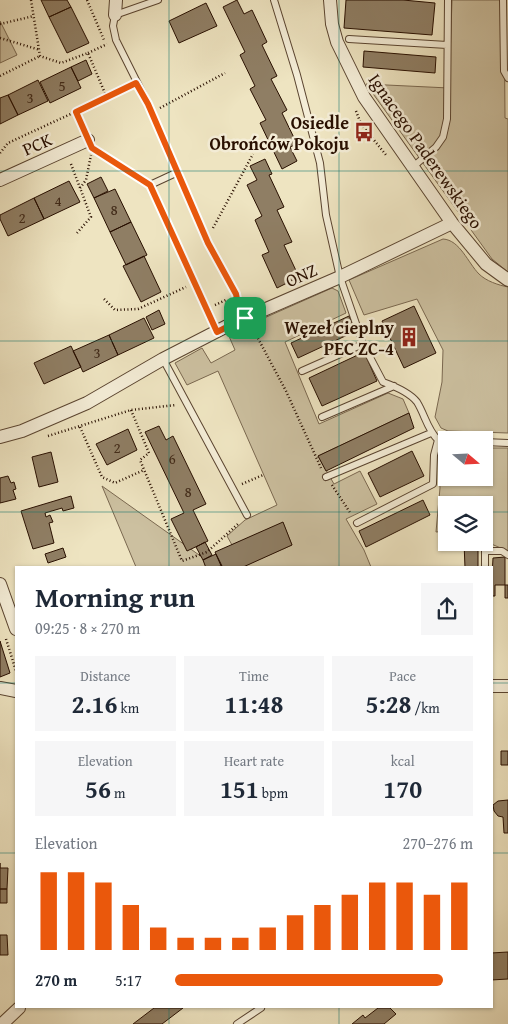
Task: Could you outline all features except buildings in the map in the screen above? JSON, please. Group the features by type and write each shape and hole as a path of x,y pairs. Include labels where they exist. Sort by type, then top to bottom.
{"street":[{"path":"115,15 116,0"},
{"name":"Ignacego Paderewskiego","path":"330,0 332,24 337,42 356,84 452,223 486,264 508,280"},
{"name":"PCK","path":"0,180 88,140"},
{"name":"ONZ","path":"0,437 22,431 88,403 163,359 245,318 340,277 452,223"},
{"path":"0,584 11,633"},
{"path":"493,686 508,686"},
{"path":"0,688 15,691"},
{"path":"2,1024 19,1008"}],"lane":[{"path":"158,0 115,15 116,40 148,104 208,243 236,294 239,309 245,318"},
{"path":"274,0 320,163 326,215 340,277 363,344 383,382 394,386 416,401 431,433 438,440 434,455 433,484 357,524"},
{"path":"414,166 436,147 443,137 446,119 448,0"},
{"path":"503,0 506,30 504,71 508,78"},
{"path":"349,39 447,45"},
{"path":"178,172 150,185 217,332"},
{"path":"302,372 363,344"},
{"path":"163,359 247,515"},
{"path":"322,417 394,386"},
{"path":"326,478 431,433"},
{"path":"493,442 508,443"},
{"path":"485,566 485,551 502,551 508,555"},
{"path":"237,1024 261,1008"}],"path":[{"path":"30,0 40,56"},
{"path":"87,0 105,44"},
{"path":"0,24 34,16"},
{"path":"0,38 40,50"},
{"path":"0,76 40,56 62,63 116,40"},
{"path":"88,53 107,98"},
{"path":"156,110 225,73"},
{"path":"0,153 8,143 136,83"},
{"path":"76,112 88,140"},
{"path":"361,124 378,147"},
{"path":"80,188 86,180 92,148 150,185"},
{"path":"210,233 253,154"},
{"path":"69,159 91,217 77,233"},
{"path":"104,299 115,310 138,309 195,283"},
{"path":"207,310 236,294"},
{"path":"245,318 286,391 326,478 357,524"},
{"path":"55,434 131,410 187,404"},
{"path":"131,410 149,453 140,460 182,561 207,552 247,515"},
{"path":"80,427 102,477 115,483 144,470"},
{"path":"233,488 263,475"},
{"path":"11,633 15,663"}],"shaded area":[{"path":"452,0 504,0 505,118 508,119 508,272 492,259 366,84 449,88"},
{"path":"0,21 17,55 0,63"},
{"path":"443,239 454,243 482,276 492,282 508,287 508,433 448,431 441,428 435,417 442,382 443,350 417,299 364,315 349,280"},
{"path":"332,288 338,291 346,313 285,342 319,424 388,393 403,399 409,413 318,456 334,484 360,471 377,504 346,519 364,550 371,566 243,566 292,545 283,523 232,545 227,536 245,520 277,505 218,371 187,385 175,363 202,348 211,363 235,350 228,334"},
{"path":"493,448 508,448 508,551 493,545 493,496 439,496 440,486 493,486"},
{"path":"102,486 215,566 136,566"},
{"path":"438,510 438,532 436,532"}],"place":[{"name":"Osiedle Obrońców Pokoju","path":"364,132"},
{"name":"Węzeł cieplny PEC ZC-4","path":"409,337"}],"route":[{"path":"136,83 148,104 208,243 236,294 239,309 245,318 217,332 150,185 92,148 76,112 136,83"}]}
